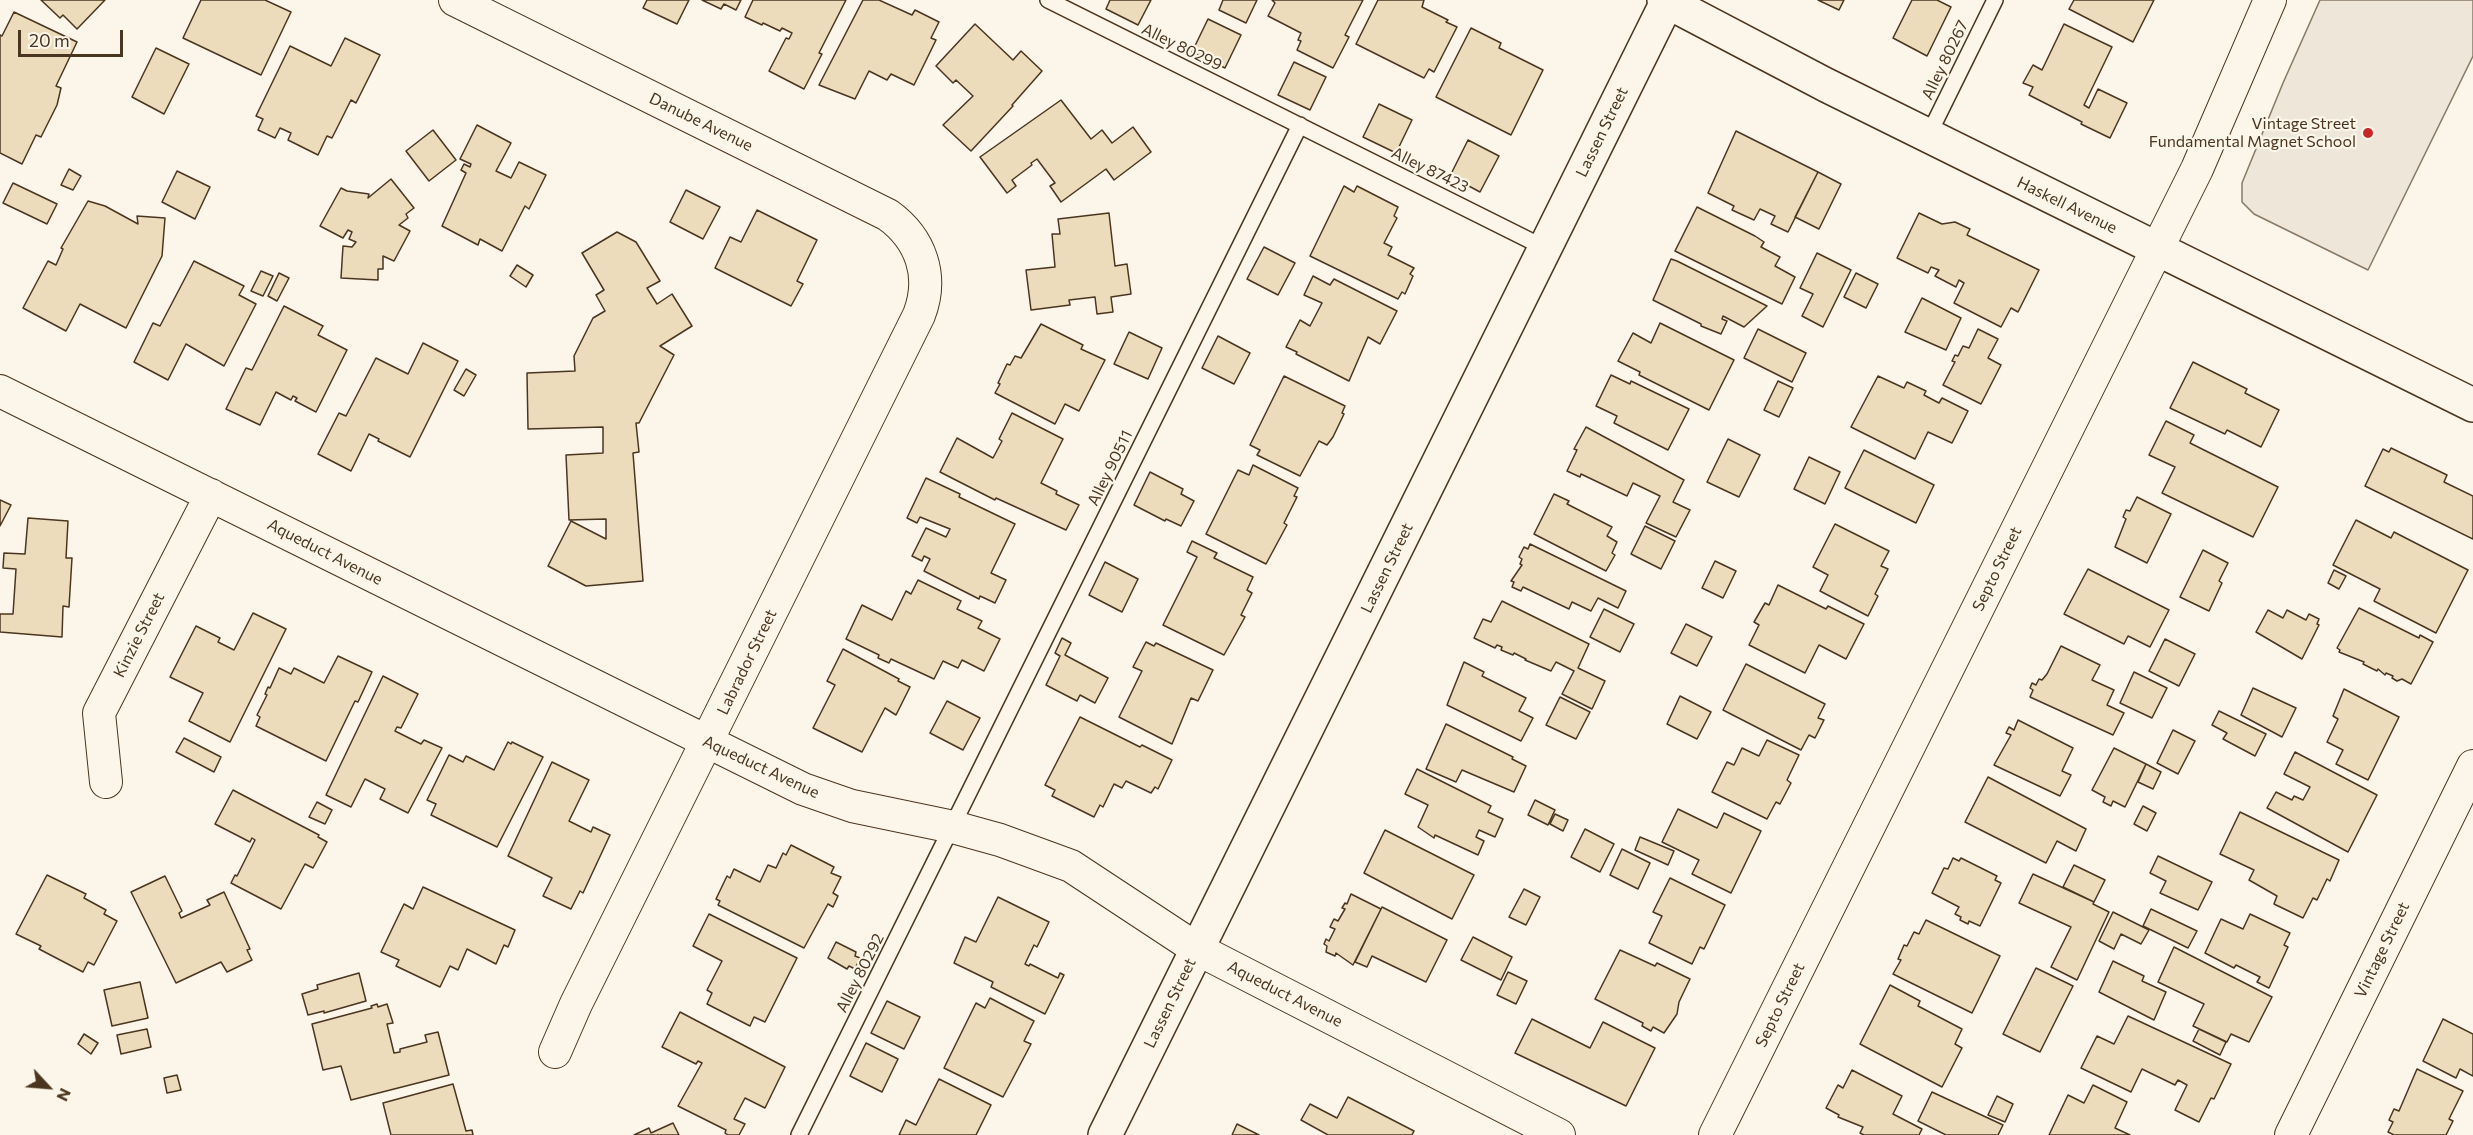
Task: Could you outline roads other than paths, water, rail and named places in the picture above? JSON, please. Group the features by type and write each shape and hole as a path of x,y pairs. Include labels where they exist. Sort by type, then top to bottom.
{"main road":[{"name":"Haskell Avenue","path":"1666,0 1928,136 2473,405"},
{"name":"Lassen Street","path":"1105,1135 1666,0"}],"street":[{"name":"Danube Avenue","path":"455,0 888,215 903,227 913,240 921,253 924,268"},
{"name":"Septo Street","path":"1716,1135 2197,169 2270,0"},
{"name":"Labrador Street","path":"555,1052 576,1004 919,315 926,293 924,268"},
{"name":"Aqueduct Avenue","path":"0,391 803,789 852,806 954,827 1046,855 1071,866 1197,949 1559,1135"},
{"name":"Kinzie Street","path":"106,782 99,713 212,495"},
{"name":"Vintage Street","path":"2291,1135 2473,766"}],"lane":[{"name":"Alley 80299","path":"1048,0 1300,125"},
{"name":"Alley 80267","path":"1928,136 1995,0"},
{"name":"Alley 87423","path":"1300,125 1545,248"},
{"name":"Alley 90511","path":"954,827 1300,125"},
{"name":"Alley 80292","path":"799,1135 954,827"}],"place":[{"name":"Vintage Street Fundamental Magnet School","path":"2368,133"}]}
